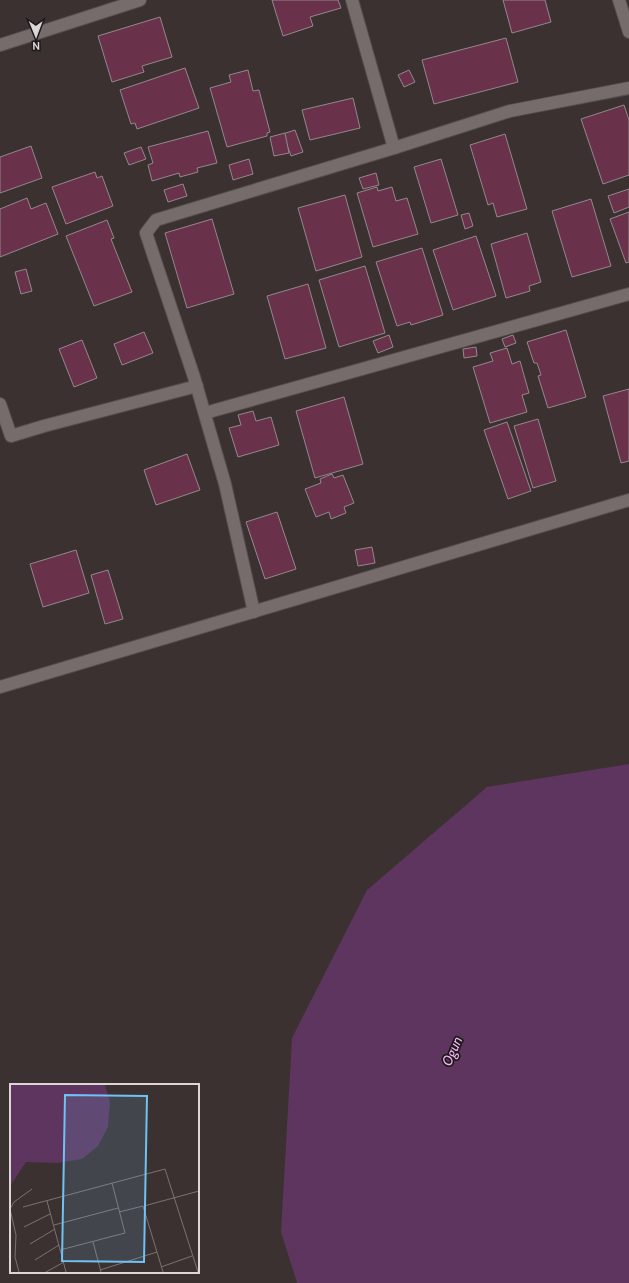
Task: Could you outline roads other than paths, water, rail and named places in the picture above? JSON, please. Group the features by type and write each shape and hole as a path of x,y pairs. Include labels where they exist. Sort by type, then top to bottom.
{"street":[{"path":"0,46 140,0"},
{"path":"352,0 394,148"},
{"path":"620,0 629,32"},
{"path":"254,612 225,484 197,386 146,232 151,225 156,220 394,148 510,111 629,88"},
{"path":"204,413 629,294"},
{"path":"0,404 5,438 44,426 197,386"},
{"path":"0,687 629,500"}],"water":[{"name":"Ogun","path":"629,764 629,1283 297,1283 281,1232 292,1038 367,890 487,787"}]}
